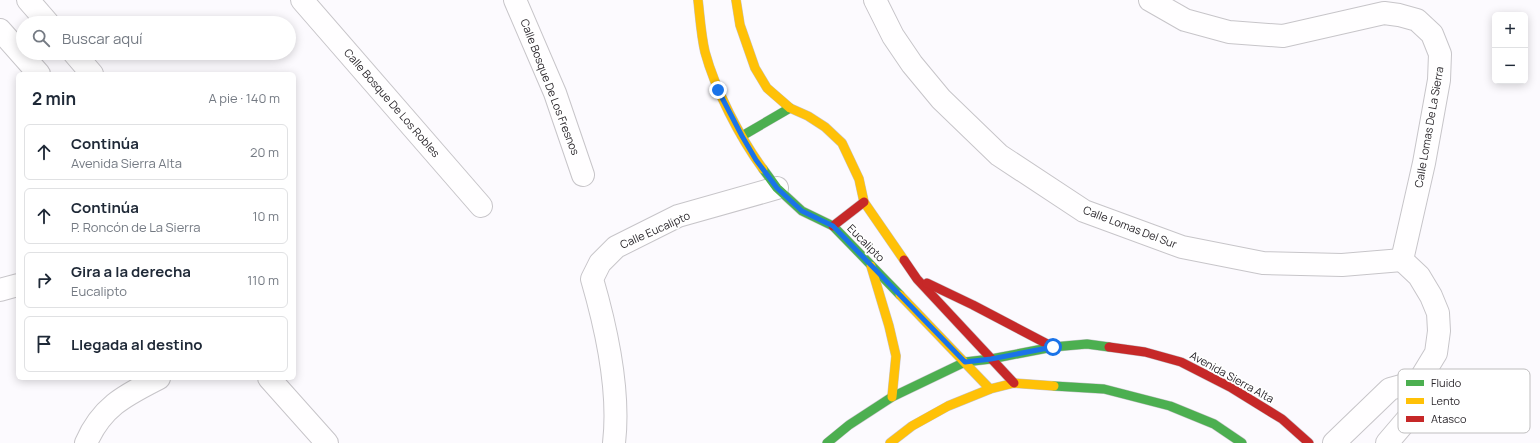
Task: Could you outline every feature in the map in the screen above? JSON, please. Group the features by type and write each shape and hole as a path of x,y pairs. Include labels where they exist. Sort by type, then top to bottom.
{"street":[{"path":"28,0 42,16"},
{"name":"Calle Bosque De Los Robles","path":"302,0 481,206"},
{"name":"Calle Bosque De Los Fresnos","path":"515,0 555,93 583,175"},
{"name":"Eucalipto","path":"698,0 705,51 718,90 756,160 777,188 802,211 833,226 990,389"},
{"name":"Eucalipto","path":"736,0 740,25 755,68 767,88 790,108 825,126 842,143 859,179 864,202 917,279 1014,383"},
{"name":"Calle Lomas Del Sur","path":"875,0 893,36 912,64 941,99 999,155 1084,211 1182,247 1263,263 1342,265 1402,260"},
{"name":"Calle Lomas De La Sierra","path":"1150,0 1186,20 1229,32 1283,36 1384,13 1417,20 1432,34 1440,54 1439,80 1424,163 1402,260"},
{"path":"0,30 16,48"},
{"path":"27,60 37,72"},
{"path":"80,60 90,72"},
{"path":"742,136 790,108"},
{"name":"Calle Eucalipto","path":"614,443 616,425 610,359 598,300 592,279 600,263 616,247 678,216 777,188"},
{"path":"833,226 864,202"},
{"path":"1402,260 1419,276 1431,296 1438,313 1439,331 1436,353 1426,369"},
{"path":"870,263 889,326 896,356 892,397"},
{"path":"917,279 973,305 1053,347"},
{"path":"0,290 16,286"},
{"name":"Avenida Sierra Alta","path":"827,443 848,425 892,397 965,362 991,359 1053,347 1087,344 1145,352 1181,362 1230,387 1282,419 1309,443"},
{"path":"86,443 99,419 109,408 125,395 155,380"},
{"path":"271,380 327,443"},
{"path":"890,443 912,426 948,406 990,389 1014,383 1067,385 1112,391 1170,406 1214,424 1242,443"},
{"path":"1334,443 1390,389 1398,387"},
{"path":"1387,443 1398,430"}],"traffic: fast":[{"path":"742,136 790,108"},
{"path":"763,169 777,188 802,211 833,226 900,295"},
{"path":"827,443 849,425 892,397 965,362 991,359 1053,347 1087,344 1109,347"},
{"path":"1054,386 1104,389 1170,406 1214,424 1242,443"}],"traffic: slow":[{"path":"698,0 705,52 715,82 737,128 763,169"},
{"path":"736,0 740,25 755,68 767,88 790,108 808,116 825,127 842,143 859,179 864,202 904,260"},
{"path":"871,266 889,326 896,356 892,397"},
{"path":"900,295 990,389"},
{"path":"890,443 912,426 948,406 990,389 1014,383 1054,386"}],"traffic: jam":[{"path":"833,226 864,202"},
{"path":"904,260 917,279 1014,383"},
{"path":"927,283 973,305 1053,347"},
{"path":"1109,347 1145,352 1181,362 1230,387 1282,419 1309,443"}],"route":[{"path":"718,90 756,160 777,188 802,211 833,226 965,362 991,359 1053,347"}]}
